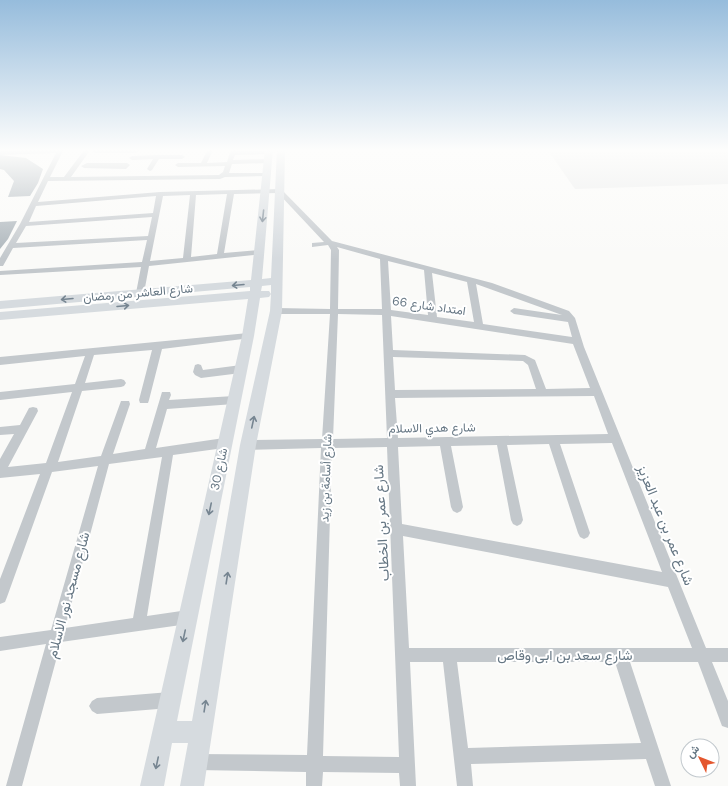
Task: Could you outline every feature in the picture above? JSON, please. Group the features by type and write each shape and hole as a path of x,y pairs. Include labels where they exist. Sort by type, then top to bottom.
{"street":[{"path":"0,264 24,224 43,186"},
{"name":"شارع 30","path":"192,786 248,445 276,311 277,287 273,186"},
{"name":"شارع 30","path":"152,786 248,336 256,289 259,252 273,191 273,186"},
{"path":"34,204 160,194 273,191 330,243"},
{"path":"220,256 231,192"},
{"path":"187,259 193,193"},
{"path":"140,293 160,194"},
{"path":"24,224 156,214"},
{"path":"11,246 151,238"},
{"path":"315,245 330,243 471,280 544,304 566,314 572,320"},
{"name":"شارع أسامة بن زيد","path":"314,786 327,443 334,311 335,250 330,243"},
{"path":"0,273 146,264 259,252"},
{"name":"شارع عمر بن الخطاب","path":"384,258 392,442 398,530 408,786"},
{"path":"428,268 433,318"},
{"path":"471,280 479,326"},
{"name":"شارع العاشر من رمضان","path":"0,316 277,287"},
{"name":"شارع العاشر من رمضان","path":"0,305 140,293 256,289"},
{"name":"امتداد شارع 66","path":"276,311 386,312 578,341"},
{"path":"514,311 572,320"},
{"name":"شارع عمر بن عبد العزيز","path":"572,320 596,392 728,720"},
{"path":"0,360 158,346 248,336"},
{"path":"144,400 158,346"},
{"path":"0,597 91,352"},
{"path":"388,353 525,358 532,363 542,392"},
{"path":"198,368 198,372 201,374 241,369"},
{"path":"0,396 121,383"},
{"path":"390,394 596,392"},
{"path":"149,454 165,400 234,400"},
{"name":"شارع مسجد نور الاسلام","path":"14,786 57,637 105,460 125,404"},
{"path":"0,472 33,411"},
{"path":"0,431 23,429"},
{"name":"شارع هدي الاسلام","path":"248,445 615,438"},
{"path":"553,439 584,533"},
{"path":"501,440 517,520"},
{"path":"445,441 457,507"},
{"path":"0,472 49,468 224,443"},
{"path":"139,625 168,451"},
{"path":"398,530 672,581"},
{"path":"0,644 188,617"},
{"name":"شارع سعد بن ابى وقاص","path":"402,655 728,655"},
{"path":"449,655 465,786"},
{"path":"620,655 663,786"},
{"path":"97,706 170,700"},
{"path":"163,732 201,732"},
{"path":"461,756 652,751"},
{"path":"196,762 407,765"}],"shaded area":[{"path":"573,186 677,186 575,189"}],"building":[{"path":"12,186 36,186 30,196 8,197"},
{"path":"17,221 8,239 0,249 0,222"}]}
